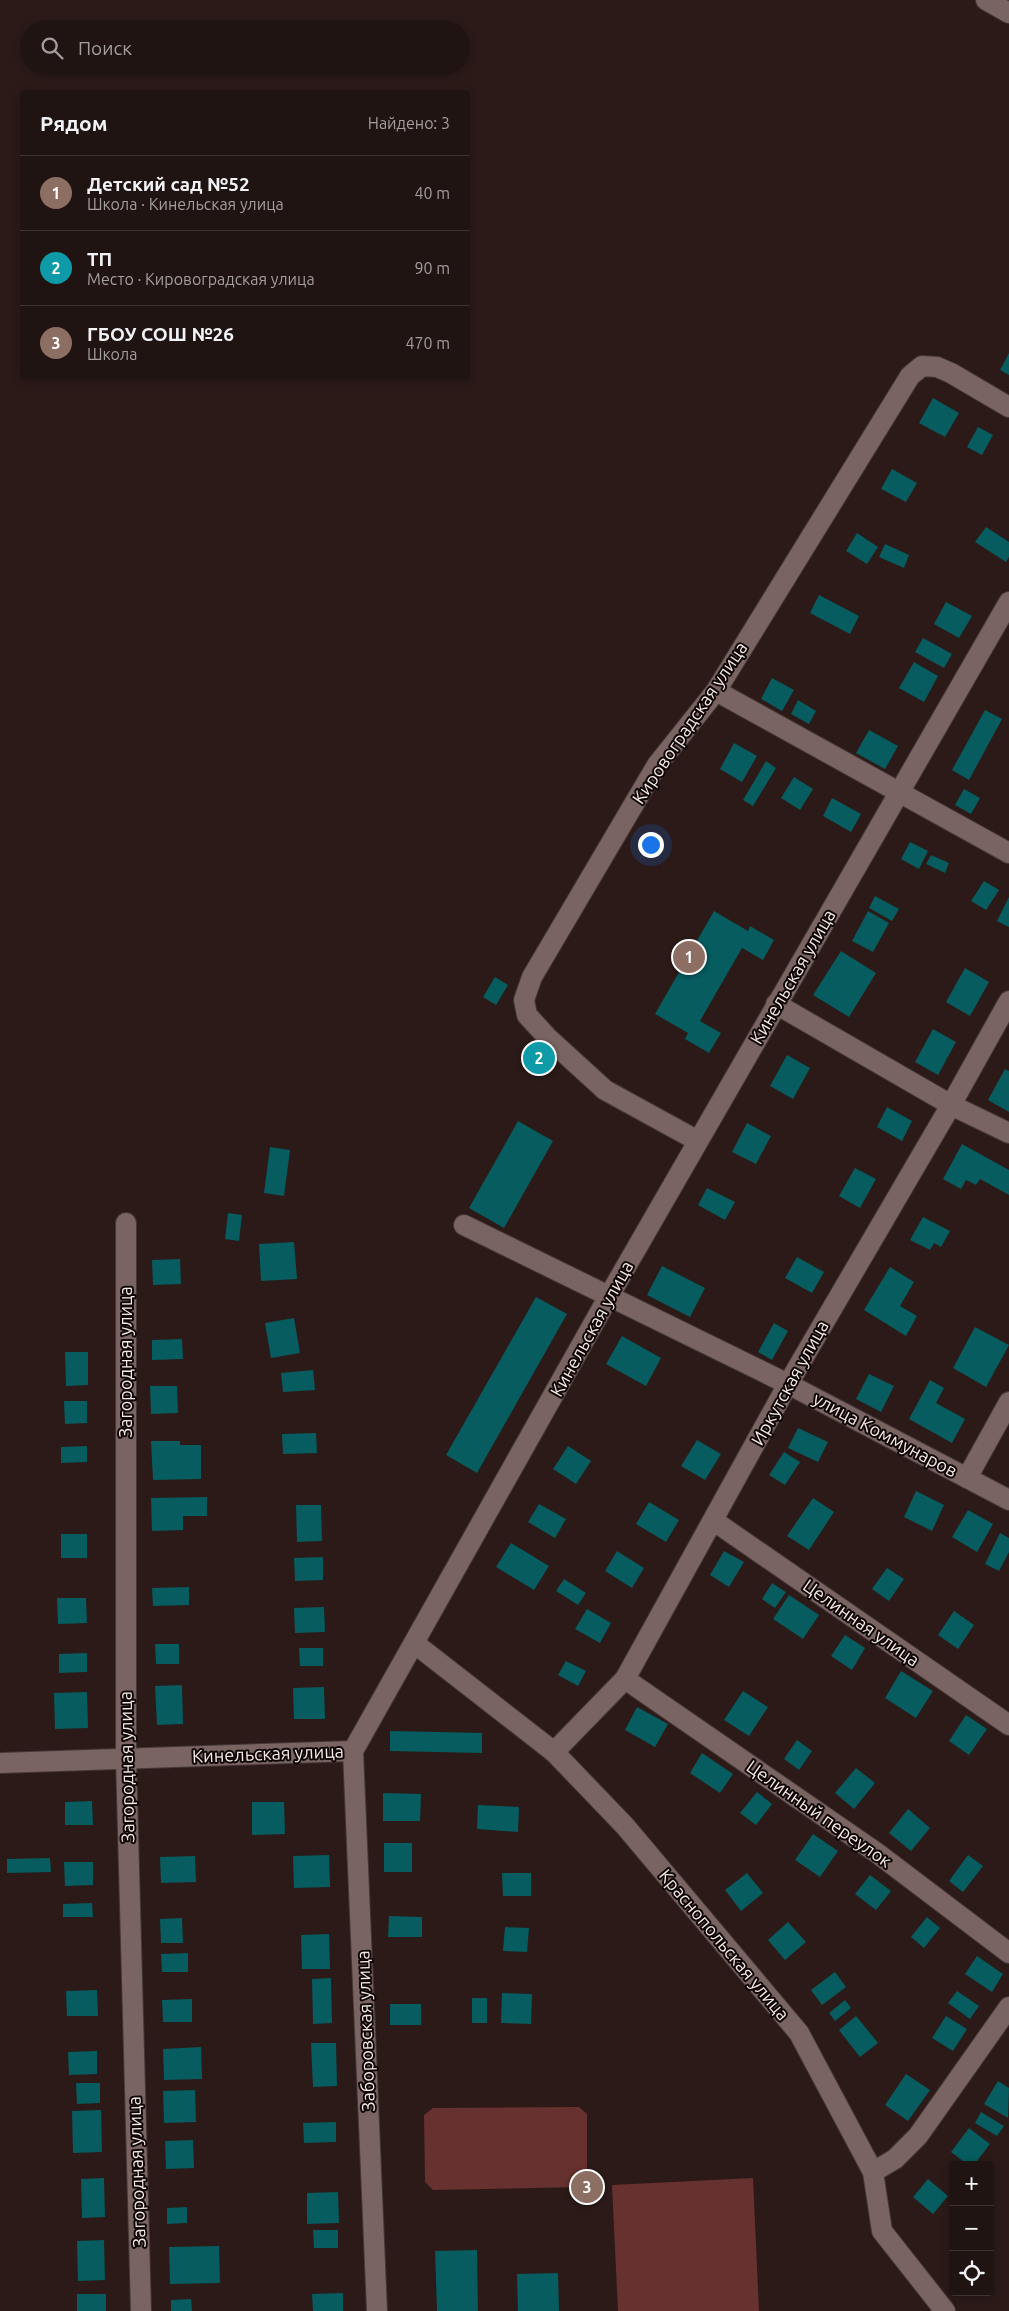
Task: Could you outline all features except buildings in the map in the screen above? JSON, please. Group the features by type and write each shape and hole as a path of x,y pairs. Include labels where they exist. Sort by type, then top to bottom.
{"street":[{"path":"986,0 1009,13"},
{"name":"Кировоградская улица","path":"698,1141 605,1090 536,1026 527,1015 524,1000 532,977 657,765 716,691 910,376 922,366 937,367 1009,407"},
{"name":"Кинельская улица","path":"0,1763 353,1751 609,1296 1009,602"},
{"path":"716,691 1009,853"},
{"name":"Иркутская улица","path":"554,1752 625,1679 788,1384 951,1105 1009,1001"},
{"path":"776,1004 951,1105 1009,1133"},
{"name":"Загородная улица","path":"126,1223 126,1758 141,2311"},
{"name":"улица Коммунаров","path":"464,1225 788,1384 1009,1500"},
{"path":"967,1478 1009,1402"},
{"name":"Целинная улица","path":"714,1521 1009,1725"},
{"name":"Краснопольская улица","path":"414,1644 554,1752 625,1826 798,2034 873,2172 882,2231 945,2311"},
{"name":"Целинный переулок","path":"625,1679 877,1853 1009,1953"},
{"name":"Заборовская улица","path":"353,1751 377,2311"},
{"path":"873,2172 895,2160 918,2136 1009,2006"}],"shaded area":[{"path":"579,2107 587,2114 587,2182 581,2187 433,2190 425,2182 424,2115 433,2108"},
{"path":"753,2178 759,2311 618,2311 612,2185"}],"place":[{"name":"Детский сад №52","path":"689,957"},
{"name":"ТП","path":"539,1058"},
{"name":"ГБОУ СОШ №26","path":"587,2187"}]}
